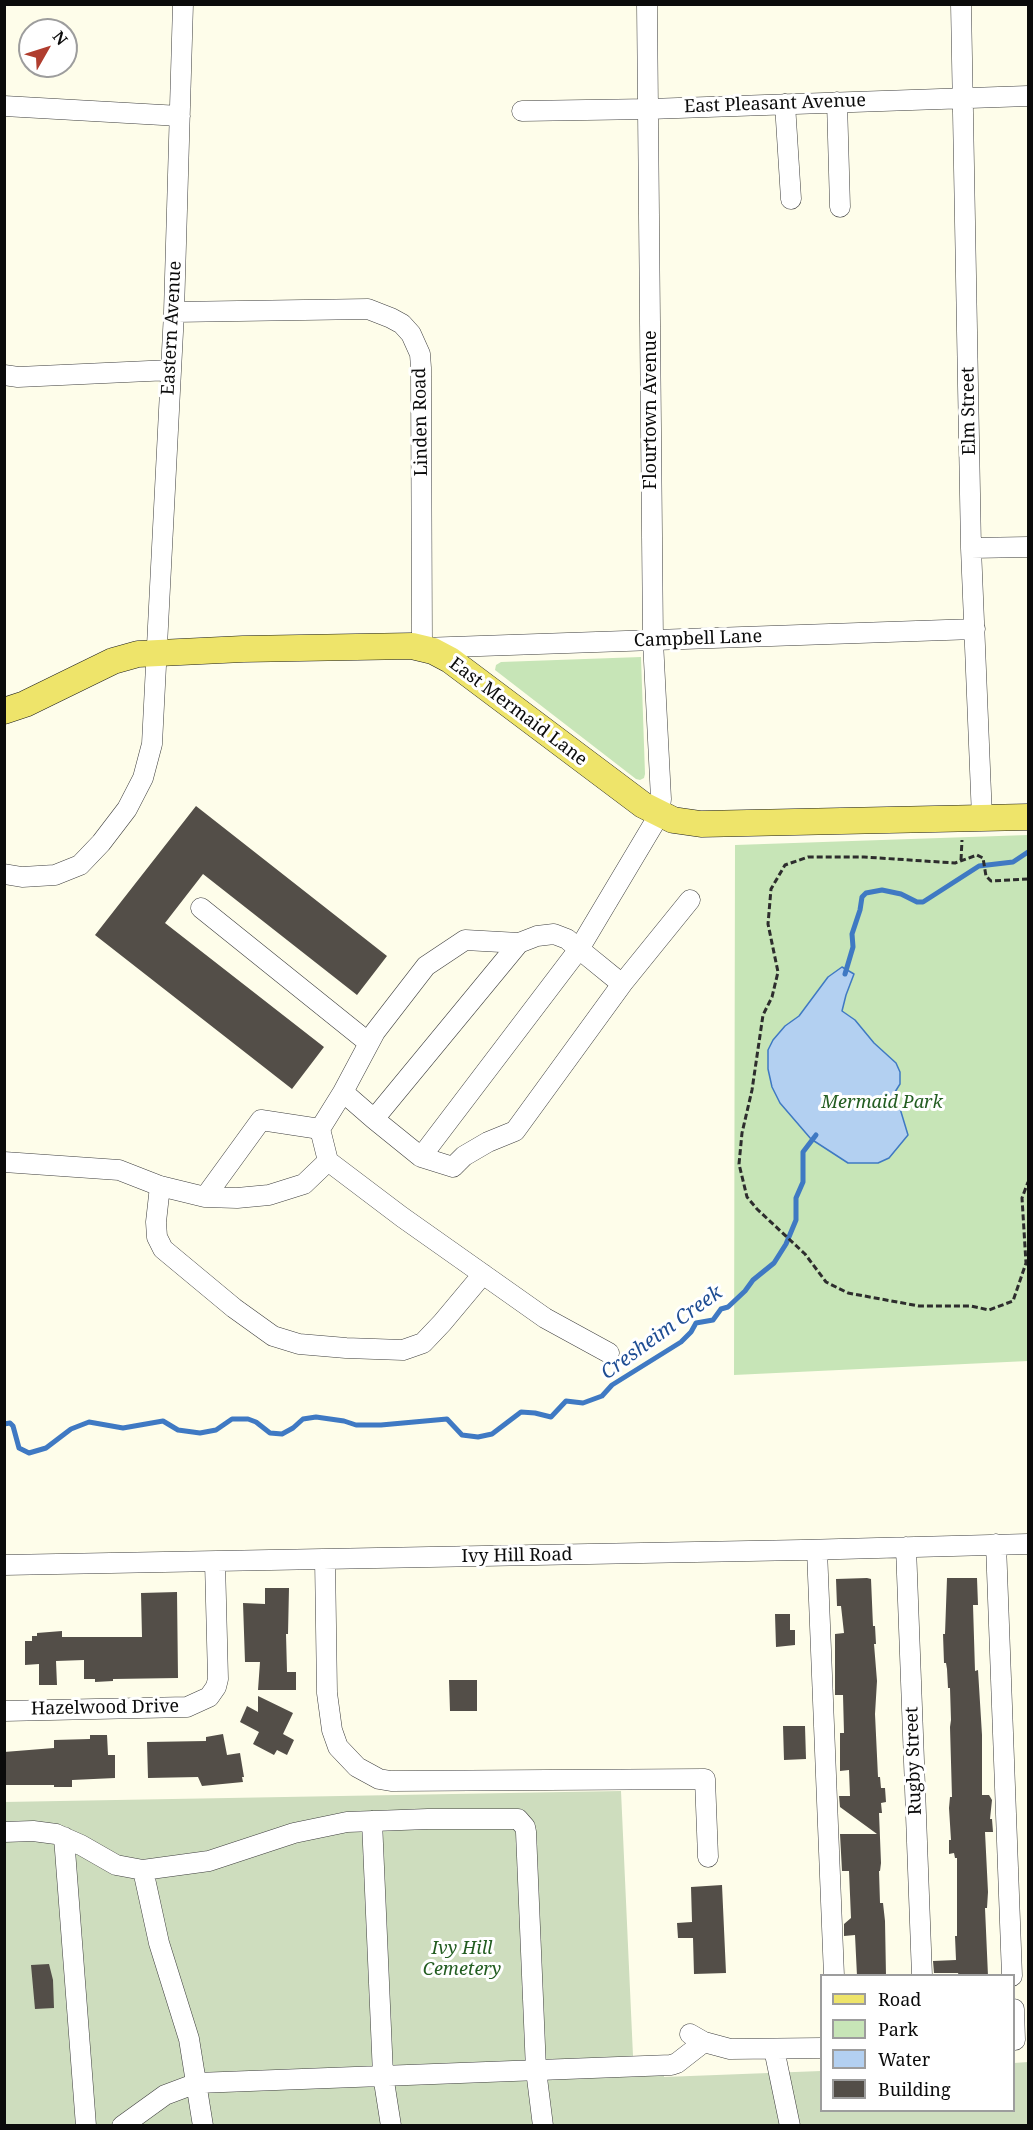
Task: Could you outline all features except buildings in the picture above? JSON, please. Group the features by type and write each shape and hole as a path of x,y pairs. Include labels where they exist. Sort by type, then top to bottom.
{"main road":[{"name":"East Mermaid Lane","path":"4,711 25,704 113,661 138,654 400,645 441,654 463,668 620,788 659,815 684,823 972,825 1029,817"}],"street":[{"name":"Eastern Avenue","path":"4,874 21,877 55,875 80,865 101,843 127,809 143,778 153,744 174,312 183,4"},
{"name":"Flourtown Avenue","path":"646,4 649,109 653,641 661,799 659,815"},
{"name":"Elm Street","path":"961,4 975,629 972,825"},
{"name":"East Pleasant Avenue","path":"522,111 1029,96"},
{"path":"837,102 840,207"},
{"path":"785,104 791,199"},
{"path":"4,106 180,116"},
{"name":"Linden Road","path":"174,312 368,309 402,324 411,334 420,354 421,368 422,648"},
{"path":"4,375 18,377 171,370"},
{"path":"972,548 1029,547"},
{"name":"Campbell Lane","path":"422,648 975,629"},
{"path":"421,1157 579,949 659,815"},
{"path":"343,1092 421,1157 453,1167 464,1156 488,1142 515,1131 622,984 690,900"},
{"path":"201,908 369,1043"},
{"path":"609,1353 545,1318 402,1217 328,1161 320,1129 375,1032 426,966 465,940 519,943 537,936 554,934 567,939 622,984"},
{"path":"374,1119 519,943"},
{"path":"205,1197 261,1120 320,1129"},
{"path":"4,1162 119,1170 160,1186 205,1197 237,1198 269,1195 304,1184 328,1161"},
{"path":"160,1186 156,1222 157,1237 163,1249 234,1308 273,1336 299,1344 403,1350 423,1343 483,1274"},
{"path":"996,1544 1012,1974"},
{"name":"Ivy Hill Road","path":"4,1565 1029,1544"},
{"name":"Rugby Street","path":"906,1547 922,1974"},
{"path":"817,1550 834,1974"},
{"path":"325,1559 327,1693 332,1730 338,1747 357,1767 379,1779 391,1781 705,1779 708,1857"},
{"name":"Hazelwood Drive","path":"4,1711 187,1707 209,1697 218,1679 215,1562"},
{"path":"4,1832 47,1832 64,1837 116,1865 143,1870 209,1861 316,1827 347,1822 518,1819 522,1822 526,1832 536,2070 543,2126"},
{"path":"372,1821 383,2075 391,2126"},
{"path":"64,1837 86,2126"},
{"path":"143,1870 159,1943 189,2039 203,2126"},
{"path":"1015,2015 1019,2040"},
{"path":"122,2126 165,2096 197,2083 671,2065 697,2038 730,2049 820,2048"},
{"path":"774,2049 790,2126"}],"path":[{"path":"961,861 972,825"},
{"path":"1029,879 991,881 986,876 982,858 978,855 955,863 864,857 808,857 785,865 771,889 768,924 778,972 772,996 763,1015 752,1090 741,1132 739,1164 747,1197 805,1254 826,1282 848,1293 919,1306 971,1306 989,1311 1013,1301 1026,1263 1022,1198 1029,1182"}],"green space":[{"path":"641,657 645,774 640,780 495,670 496,665 501,662"},
{"name":"Mermaid Park","path":"1028,835 1028,1361 734,1375 735,845"},
{"name":"Ivy Hill Cemetery","path":"621,1791 633,2056 662,2056 664,2077 820,2071 820,2112 1015,2112 1015,2063 1028,2062 1028,2125 5,2125 4,1802"}],"water":[{"path":"842,967 854,974 842,1011 855,1020 874,1043 896,1063 900,1072 900,1084 895,1092 908,1135 889,1158 878,1163 848,1163 811,1139 780,1103 772,1087 768,1069 768,1050 773,1040 785,1026 799,1016 828,977"}],"waterway":[{"name":"Cresheim Creek","path":"845,974 853,947 852,934 862,897 866,893 882,890 923,902 979,866 1013,862 1028,852"},
{"name":"Cresheim Creek","path":"4,1424 10,1423 13,1426 19,1448 29,1453 46,1448 71,1429 89,1422 123,1428 163,1421 178,1430 200,1433 216,1430 232,1419 248,1419 270,1433 282,1434 303,1419 316,1417 356,1425 447,1419 462,1435 478,1437 492,1434 521,1412 551,1417 566,1401 583,1403 602,1396 612,1385 681,1342 696,1323 713,1320 721,1309 728,1307 753,1280 774,1263 786,1244 796,1220 796,1198 803,1182 803,1152 816,1135"}]}
